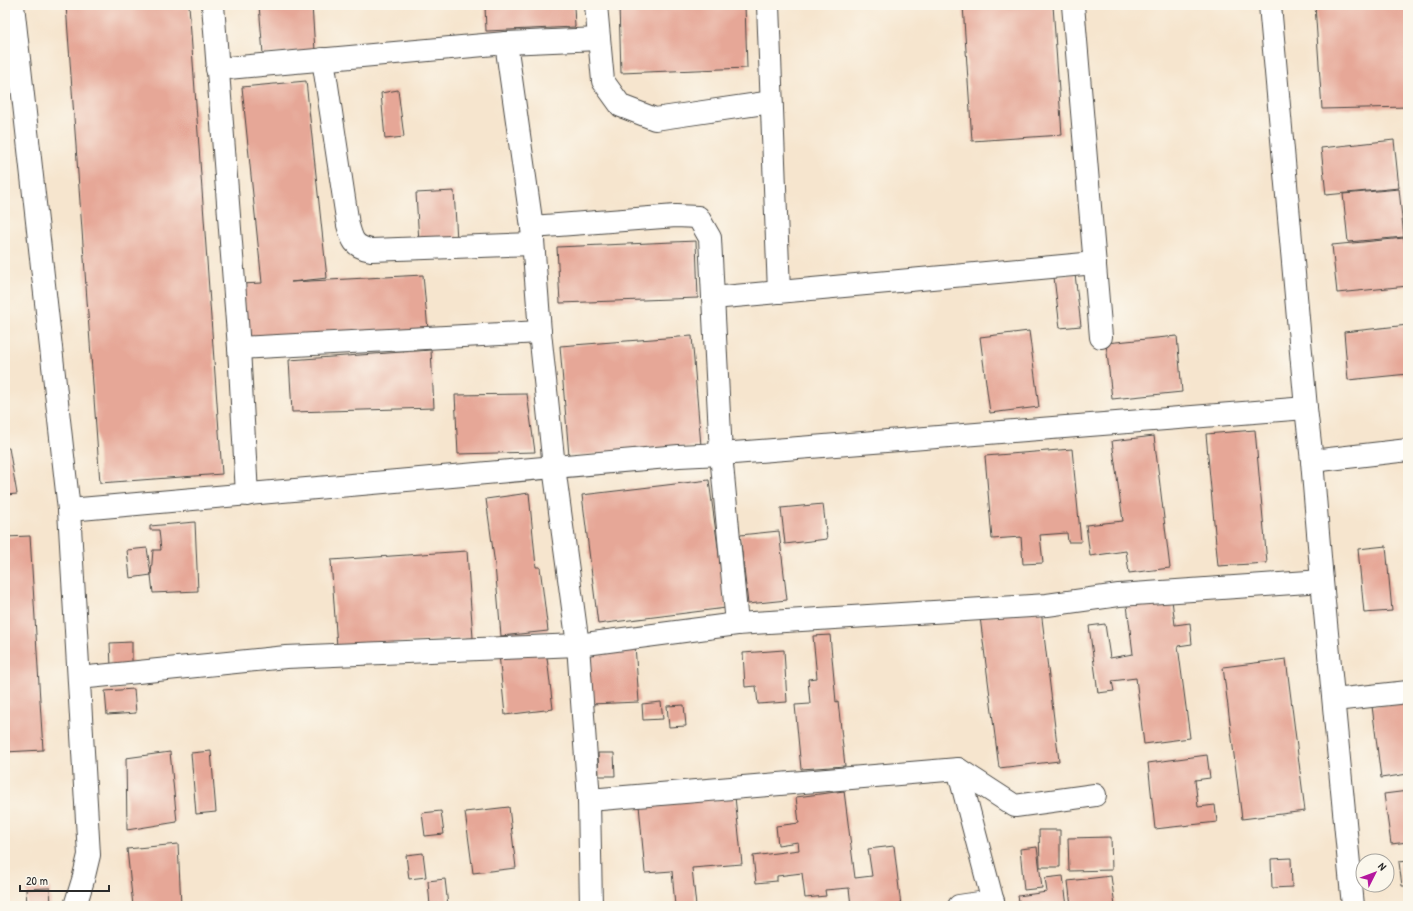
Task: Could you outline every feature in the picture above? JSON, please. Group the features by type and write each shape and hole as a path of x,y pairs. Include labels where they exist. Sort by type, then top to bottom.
{"street":[{"path":"13,5 70,510 89,855 75,906"},
{"path":"213,5 240,348 247,495"},
{"path":"596,5 603,81 621,106 655,119 771,102"},
{"path":"768,5 779,292"},
{"path":"1074,5 1101,337"},
{"path":"1270,5 1353,906"},
{"path":"217,69 506,43 599,39"},
{"path":"506,43 533,236 540,332 554,467 578,645 589,800 591,906"},
{"path":"323,60 348,225 351,238 357,245 363,248 371,250 533,236 676,216 698,217 710,238 721,454 737,624"},
{"path":"713,298 1095,263"},
{"path":"240,348 540,332"},
{"path":"70,510 679,456 721,454 1306,408"},
{"path":"1312,461 1408,450"},
{"path":"79,678 286,657 578,645 737,624 1048,605 1119,595 1322,581"},
{"path":"1334,700 1408,692"},
{"path":"589,800 958,769 1015,806 1094,795"},
{"path":"958,769 994,904 959,906"}],"building":[{"path":"66,5 189,5 222,474 100,483"},
{"path":"259,5 312,5 315,51 263,54"},
{"path":"485,5 574,5 575,27 486,31"},
{"path":"619,5 745,5 747,68 621,73"},
{"path":"963,5 1053,5 1062,135 972,141"},
{"path":"1315,5 1408,5 1408,107 1322,109"},
{"path":"306,81 327,278 291,282 423,275 428,330 248,341 240,284 262,283 242,87"},
{"path":"398,90 404,137 385,139 381,93"},
{"path":"1394,140 1399,188 1326,195 1321,148"},
{"path":"1399,189 1404,237 1348,242 1343,194"},
{"path":"454,191 457,240 419,242 416,193"},
{"path":"1404,238 1408,286 1337,293 1332,245"},
{"path":"696,241 698,298 560,303 557,247"},
{"path":"1075,274 1081,326 1060,328 1054,277"},
{"path":"1408,325 1408,374 1348,380 1344,332"},
{"path":"1029,331 1039,407 990,413 980,337"},
{"path":"692,336 701,446 569,456 560,346"},
{"path":"1177,336 1182,392 1112,399 1106,343"},
{"path":"431,350 434,408 292,412 289,360"},
{"path":"527,394 535,452 458,454 455,395"},
{"path":"1255,430 1267,563 1218,566 1206,434"},
{"path":"1154,436 1170,568 1129,573 1126,551 1090,556 1086,525 1123,521 1112,441"},
{"path":"5,448 9,448 17,494 5,495"},
{"path":"1072,449 1081,542 1068,542 1067,533 1040,535 1043,563 1023,564 1021,537 992,539 985,456"},
{"path":"709,480 726,608 598,624 582,495"},
{"path":"529,493 536,567 540,567 548,631 501,636 495,565 486,499"},
{"path":"823,504 827,539 785,544 781,508"},
{"path":"195,522 198,591 153,593 151,575 153,550 161,550 159,530 150,530 150,526"},
{"path":"779,531 787,600 748,604 740,535"},
{"path":"30,536 43,750 5,752 5,537"},
{"path":"1386,546 1392,611 1364,613 1358,549"},
{"path":"147,548 151,575 130,578 127,550"},
{"path":"467,551 473,638 337,647 331,560"},
{"path":"1172,600 1175,625 1190,623 1192,644 1178,646 1190,738 1144,744 1136,678 1112,681 1114,691 1098,693 1089,626 1105,624 1110,658 1133,654 1127,605"},
{"path":"1041,610 1059,761 999,768 980,617"},
{"path":"830,635 836,702 838,701 845,766 801,769 795,705 810,704 808,679 817,678 813,636"},
{"path":"132,642 132,667 111,667 110,643"},
{"path":"635,645 639,702 590,704 586,648"},
{"path":"546,649 553,709 505,715 499,654"},
{"path":"784,650 787,702 758,704 756,686 745,687 743,653"},
{"path":"1286,659 1305,811 1242,819 1223,667"},
{"path":"134,689 136,713 107,715 105,691"},
{"path":"1408,701 1408,774 1381,778 1372,706"},
{"path":"661,702 663,719 643,720 642,704"},
{"path":"684,705 686,726 669,727 667,706"},
{"path":"211,751 216,812 196,814 191,753"},
{"path":"170,752 177,822 127,830 126,758"},
{"path":"598,753 614,753 615,776 599,776"},
{"path":"1207,755 1210,778 1195,780 1198,807 1215,805 1217,822 1155,829 1148,763"},
{"path":"844,791 855,878 872,876 868,849 894,846 901,906 851,906 849,888 825,890 826,896 805,898 802,873 777,876 777,881 756,883 753,856 799,850 798,842 778,845 776,826 799,823 796,797"},
{"path":"1408,791 1408,842 1391,844 1384,794"},
{"path":"735,797 742,864 692,868 696,906 675,906 672,871 645,873 639,805"},
{"path":"509,807 516,868 473,873 465,812"},
{"path":"441,811 444,834 425,836 422,813"},
{"path":"1039,830 1060,830 1060,867 1040,867"},
{"path":"1111,837 1112,870 1069,871 1068,838"},
{"path":"178,844 181,906 133,906 127,849"},
{"path":"1037,847 1042,888 1024,890 1020,849"},
{"path":"423,853 426,877 409,879 406,855"},
{"path":"1291,858 1292,887 1272,888 1271,859"},
{"path":"1408,861 1408,886 1402,886 1399,862"},
{"path":"1063,876 1067,906 1020,906 1018,896 1047,892 1045,878"},
{"path":"1111,876 1115,906 1071,906 1068,881"},
{"path":"445,879 448,906 430,906 428,881"},
{"path":"50,888 51,906 27,906 26,889"}]}
